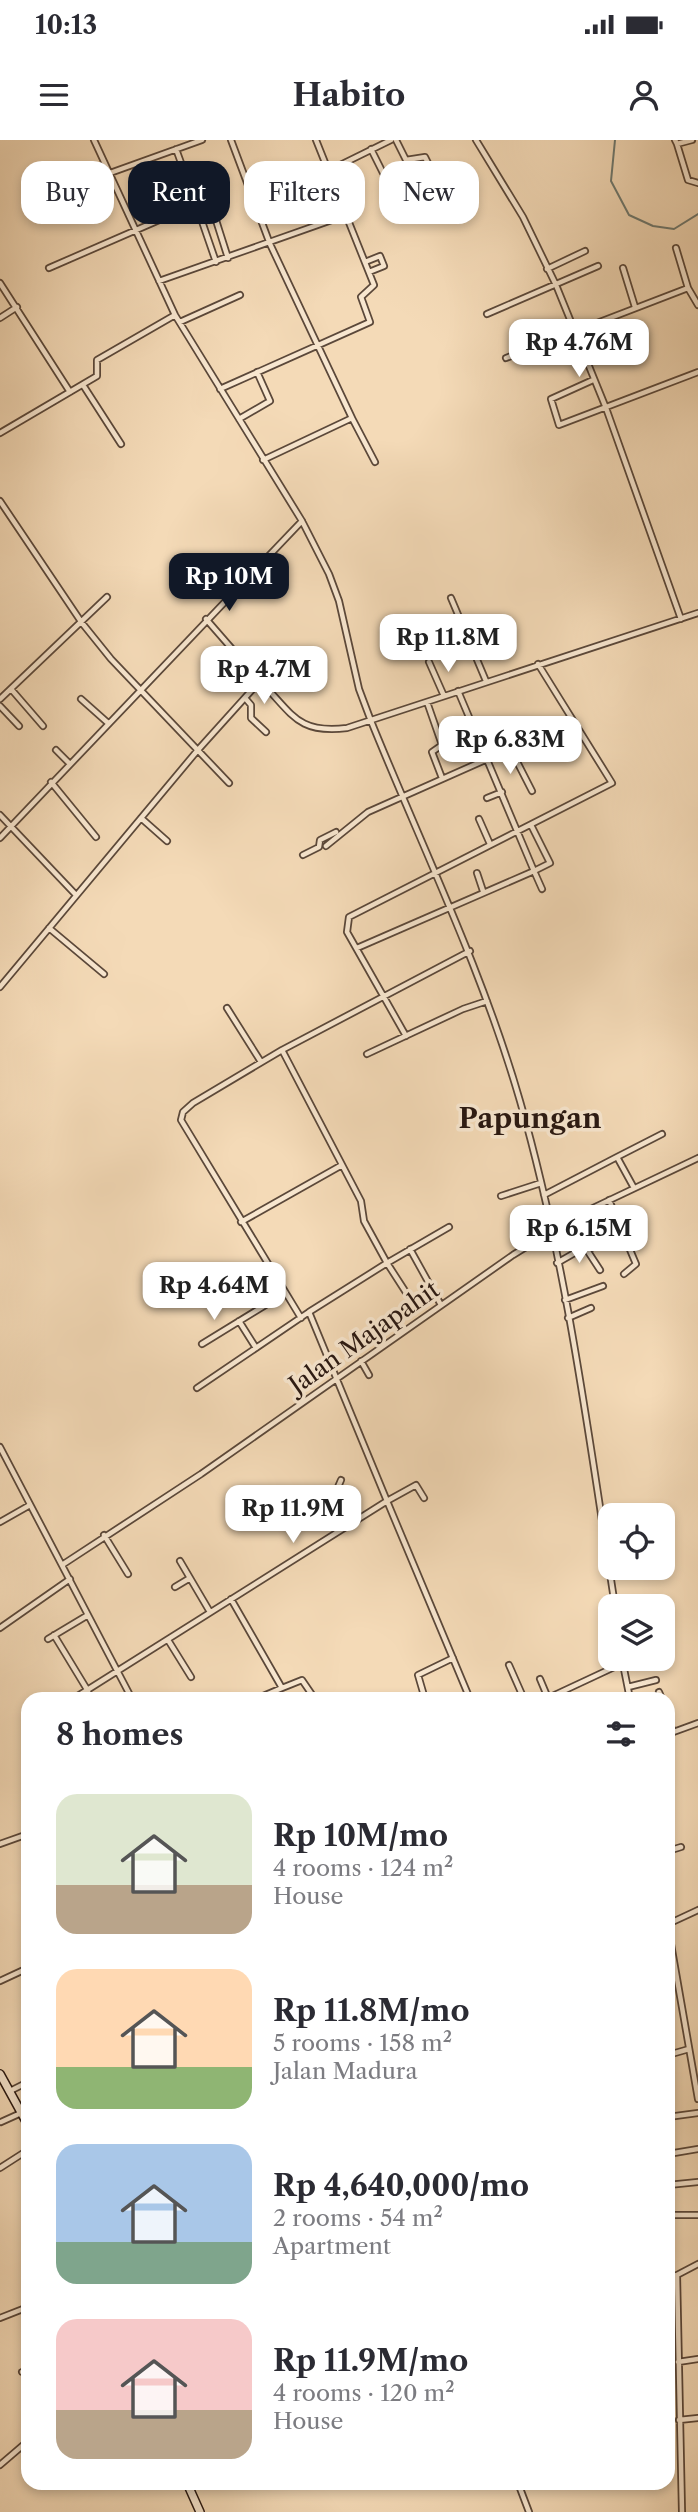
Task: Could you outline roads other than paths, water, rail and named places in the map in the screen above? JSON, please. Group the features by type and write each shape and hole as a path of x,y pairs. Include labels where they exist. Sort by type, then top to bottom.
{"street":[{"path":"94,140 104,161"},
{"path":"114,172 202,140"},
{"path":"232,140 270,244 375,462"},
{"path":"316,140 323,161"},
{"path":"347,161 393,140 406,160 425,157 427,161"},
{"path":"475,140 523,217 556,285 606,408 681,619"},
{"path":"692,140 676,142 688,180 698,183"},
{"path":"176,149 180,161"},
{"path":"371,149 379,165"},
{"path":"114,182 176,315 302,521 339,601 359,689 371,721 470,951 520,1102 544,1195 565,1300 613,1594"},
{"path":"49,268 146,224"},
{"path":"203,224 216,262"},
{"path":"217,224 228,258"},
{"path":"159,281 322,224"},
{"path":"220,388 370,322 360,297 374,288 350,224"},
{"path":"676,248 688,288 698,305"},
{"path":"547,269 585,251"},
{"path":"365,262 380,256 383,258 384,266 369,272"},
{"path":"487,314 598,266"},
{"path":"623,268 635,307"},
{"path":"0,283 70,391"},
{"path":"506,358 688,288"},
{"path":"180,322 240,295"},
{"path":"0,318 17,307"},
{"path":"0,433 98,375 97,360 176,315"},
{"path":"239,419 270,401 257,372"},
{"path":"593,380 551,399 559,425 563,426 698,372"},
{"path":"83,385 121,444"},
{"path":"263,460 352,418"},
{"path":"0,501 82,623 139,690 229,783"},
{"path":"0,838 302,521"},
{"path":"0,699 107,597"},
{"path":"451,598 486,681"},
{"path":"206,619 260,681 307,728 339,729 371,721 698,613"},
{"path":"429,662 444,696"},
{"path":"406,1036 347,932 349,917 612,783 538,664"},
{"path":"0,987 197,751 260,681"},
{"path":"11,689 43,726"},
{"path":"458,691 542,889"},
{"path":"245,698 251,706 251,718 266,732"},
{"path":"81,699 108,723"},
{"path":"426,702 442,745 432,751 442,778"},
{"path":"0,706 19,726"},
{"path":"326,846 353,821 404,795 573,720"},
{"path":"510,748 532,791"},
{"path":"56,750 69,763"},
{"path":"51,782 96,837"},
{"path":"487,798 502,792"},
{"path":"0,815 76,895"},
{"path":"141,818 167,841"},
{"path":"479,819 490,844"},
{"path":"356,948 550,863 531,825"},
{"path":"303,855 319,847 320,840 336,832"},
{"path":"477,873 483,891"},
{"path":"48,928 104,974"},
{"path":"301,1318 181,1118 193,1102 261,1062 470,951"},
{"path":"366,1055 463,1009 487,1002"},
{"path":"227,1008 261,1062"},
{"path":"282,1050 361,1201 364,1220 407,1294"},
{"path":"544,1195 662,1134"},
{"path":"617,1157 634,1188"},
{"name":"Jalan Majapahit","path":"62,1565 201,1474 441,1305 552,1231 698,1158"},
{"path":"241,1222 342,1165"},
{"path":"501,1196 541,1183"},
{"path":"610,1200 636,1264 624,1274"},
{"path":"197,1388 309,1312 449,1227"},
{"path":"588,1250 606,1239"},
{"path":"557,1263 584,1247 600,1269"},
{"path":"410,1249 441,1305"},
{"path":"565,1300 603,1286"},
{"path":"202,1344 285,1293"},
{"path":"568,1318 591,1308"},
{"path":"309,1312 467,1692"},
{"path":"239,1321 256,1348"},
{"path":"361,1361 369,1376"},
{"path":"0,1447 128,1692"},
{"path":"341,1480 337,1486 354,1520"},
{"path":"54,1635 88,1691 387,1501 416,1485 424,1498"},
{"path":"0,1522 30,1505"},
{"path":"325,1511 337,1531"},
{"path":"104,1535 128,1574"},
{"path":"180,1561 210,1612"},
{"path":"175,1587 190,1578"},
{"path":"0,1628 70,1579"},
{"path":"231,1599 282,1688"},
{"path":"48,1639 88,1615"},
{"path":"168,1640 191,1677"},
{"path":"423,1692 418,1675 453,1658"},
{"path":"509,1665 521,1692"},
{"path":"561,1692 603,1671"},
{"path":"625,1671 629,1692"},
{"path":"540,1679 545,1692"},
{"path":"273,1692 302,1680 310,1692"},
{"path":"628,1687 656,1680"},
{"path":"675,1732 698,1723"},
{"path":"0,1844 21,1836"},
{"path":"675,1849 681,1847"},
{"path":"675,1922 698,1910"},
{"path":"675,1969 698,2099"},
{"path":"0,1981 21,1971"},
{"path":"675,2053 689,2049"},
{"path":"0,2074 5,2088 21,2112"},
{"path":"1,2122 21,2113"},
{"path":"675,2116 698,2113"},
{"path":"675,2153 698,2149"},
{"path":"0,2168 21,2154"},
{"path":"675,2184 698,2182"},
{"path":"675,2215 698,2215"},
{"path":"682,2512 677,2275 698,2264"},
{"path":"0,2318 21,2310"},
{"path":"678,2362 698,2359"},
{"path":"680,2420 698,2417"},
{"path":"0,2465 21,2447"},
{"path":"190,2490 200,2512"},
{"path":"521,2490 529,2512"}],"waterway":[{"path":"615,140 611,181 629,215 653,226 674,229 698,214"}],"district":[{"name":"Papungan","path":"530,1118"}]}
